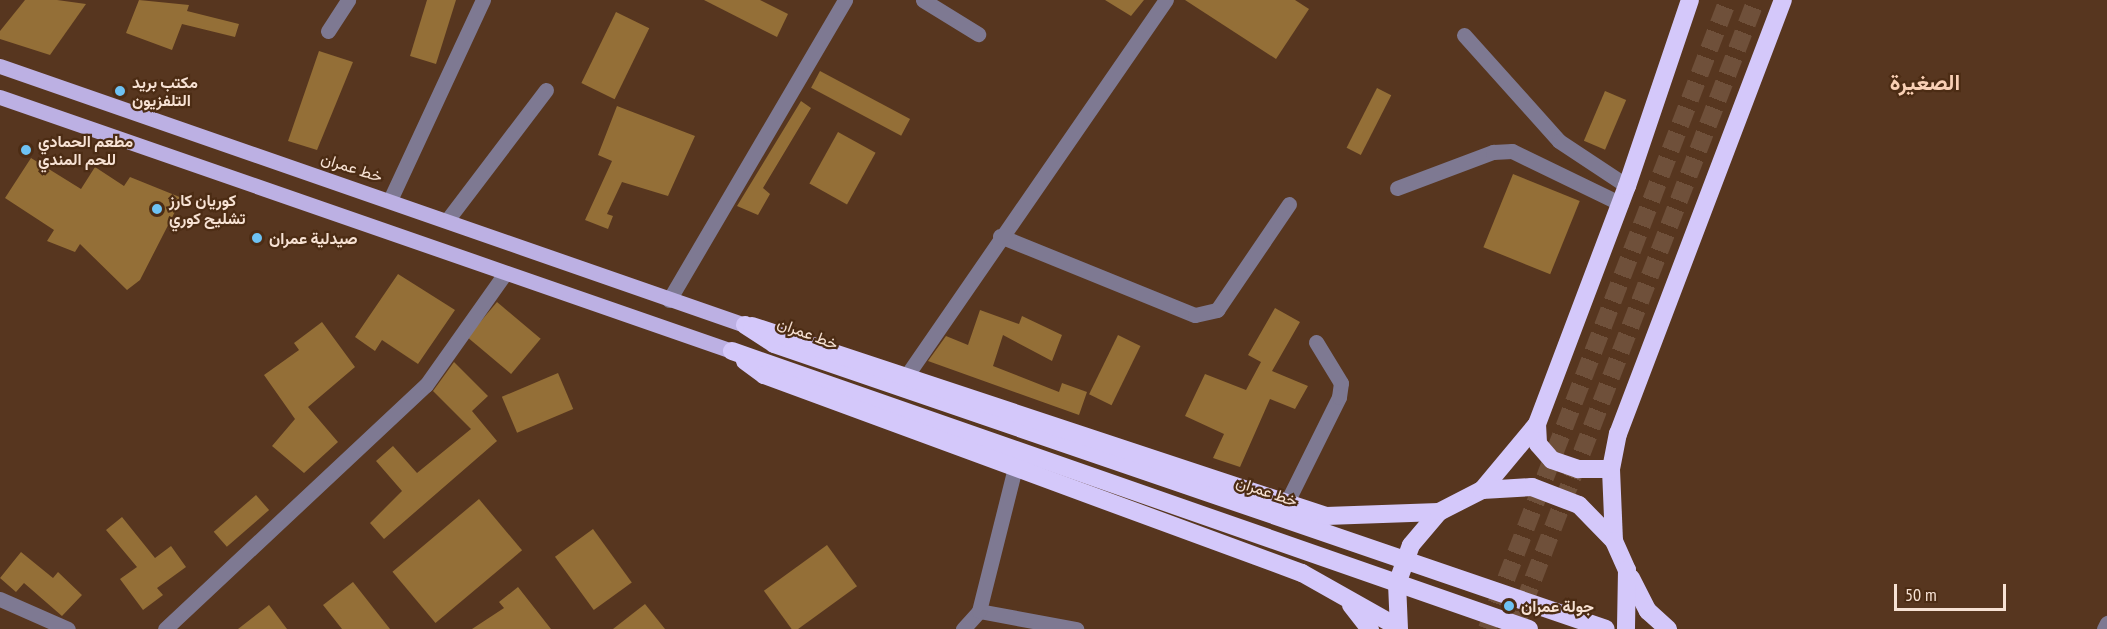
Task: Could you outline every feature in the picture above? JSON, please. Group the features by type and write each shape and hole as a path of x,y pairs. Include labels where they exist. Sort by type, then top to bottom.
{"highway":[{"path":"745,325 776,330 1326,516 1439,512 1482,490 1537,424 1621,204 1690,0"},
{"path":"1614,541 1611,469 1618,434 1784,0"},
{"name":"خط عمران","path":"745,325 774,344 1606,629"},
{"path":"732,351 764,375 1302,573 1398,628"},
{"path":"732,351 1529,629"},
{"path":"1537,424 1538,444 1552,460 1578,469 1611,469"},
{"path":"1482,490 1532,487 1579,505 1614,541 1648,610 1668,629"},
{"path":"1398,628 1397,584 1408,555 1439,512"},
{"path":"1302,573 1328,571 1345,556 1341,534 1326,516"},
{"path":"1626,629 1631,616 1627,570"},
{"path":"1341,595 1370,629"}],"main road":[{"name":"خط عمران","path":"0,66 448,219 669,300 745,325"},
{"path":"0,97 504,275 732,351"}],"street":[{"path":"328,31 348,0"},
{"path":"390,200 483,0"},
{"path":"669,300 845,0"},
{"path":"923,0 978,34"},
{"path":"907,375 1000,236 1166,0"},
{"path":"1464,35 1559,141 1627,186"},
{"path":"448,219 546,90"},
{"path":"1397,188 1493,152 1512,150 1621,204"},
{"path":"1000,236 1196,315 1217,310 1289,204"},
{"path":"165,629 426,385 504,275"},
{"path":"1286,504 1339,397 1341,383 1316,342"},
{"path":"963,629 979,611 1015,468"},
{"path":"0,599 68,629"},
{"path":"979,611 1076,629"},
{"path":"2103,629 2107,623"}],"building":[{"path":"25,0 57,0 86,4 50,55 0,39 0,31"},
{"path":"139,0 189,5 187,11 239,24 235,37 182,24 172,50 126,33"},
{"path":"427,0 456,0 436,64 410,56"},
{"path":"704,0 760,0 788,14 777,37"},
{"path":"1105,0 1144,0 1131,16"},
{"path":"1185,0 1295,0 1309,9 1276,59"},
{"path":"616,12 649,28 615,99 581,83"},
{"path":"319,51 353,62 317,150 288,141"},
{"path":"820,71 910,119 901,136 811,88"},
{"path":"1377,88 1391,95 1361,155 1347,148"},
{"path":"1605,91 1626,100 1605,150 1584,141"},
{"path":"801,101 811,108 763,188 770,194 758,215 737,206"},
{"path":"617,106 695,136 668,196 622,182 607,214 613,216 608,229 585,220 612,161 598,155"},
{"path":"838,132 876,153 847,204 809,184"},
{"path":"31,158 81,189 95,167 124,186 130,177 182,198 140,280 127,290 80,244 75,252 47,241 54,230 5,198"},
{"path":"1513,174 1580,201 1550,274 1483,247"},
{"path":"398,274 455,310 418,364 382,340 375,351 355,337"},
{"path":"497,302 541,339 511,374 467,337"},
{"path":"1275,308 1300,322 1272,371 1308,386 1295,409 1270,399 1240,467 1213,458 1224,434 1185,416 1205,374 1246,390 1261,362 1248,355"},
{"path":"980,310 1019,324 1022,316 1062,335 1052,361 1003,335 993,366 1059,392 1062,383 1087,392 1079,415 928,361 946,336 968,345"},
{"path":"322,322 355,367 308,407 338,442 304,473 272,446 295,419 264,375 299,350 294,343"},
{"path":"1118,335 1140,346 1112,405 1089,394"},
{"path":"454,362 488,396 472,411 497,441 384,539 370,523 402,491 376,461 393,446 417,473 471,429 433,391"},
{"path":"558,373 573,409 517,433 502,397"},
{"path":"256,495 269,510 227,547 214,532"},
{"path":"479,499 522,550 436,623 392,572"},
{"path":"122,517 155,558 171,546 186,567 157,588 163,595 143,610 120,579 137,567 106,530"},
{"path":"593,529 632,582 594,610 555,557"},
{"path":"827,545 857,586 798,629 792,629 764,591"},
{"path":"21,552 53,578 58,572 82,595 62,616 24,583 16,592 0,578"},
{"path":"353,582 390,629 342,629 323,605"},
{"path":"518,587 551,629 472,629 504,608 499,602"},
{"path":"645,604 665,629 613,629"},
{"path":"269,605 287,629 238,629"}],"tunnel":[{"path":"1487,629 1728,0"},
{"path":"1514,629 1756,0"}],"place":[{"name":"مكتب بريد التلفزيون","path":"120,91"},
{"name":"مطعم الحمادي للحم المندي","path":"26,150"},
{"name":"كوريان كارز تشليح كوري","path":"157,209"},
{"name":"صيدلية عمران","path":"257,238"},
{"name":"جولة عمران","path":"1509,606"}],"district":[{"name":"الصغيرة","path":"1925,83"}]}
